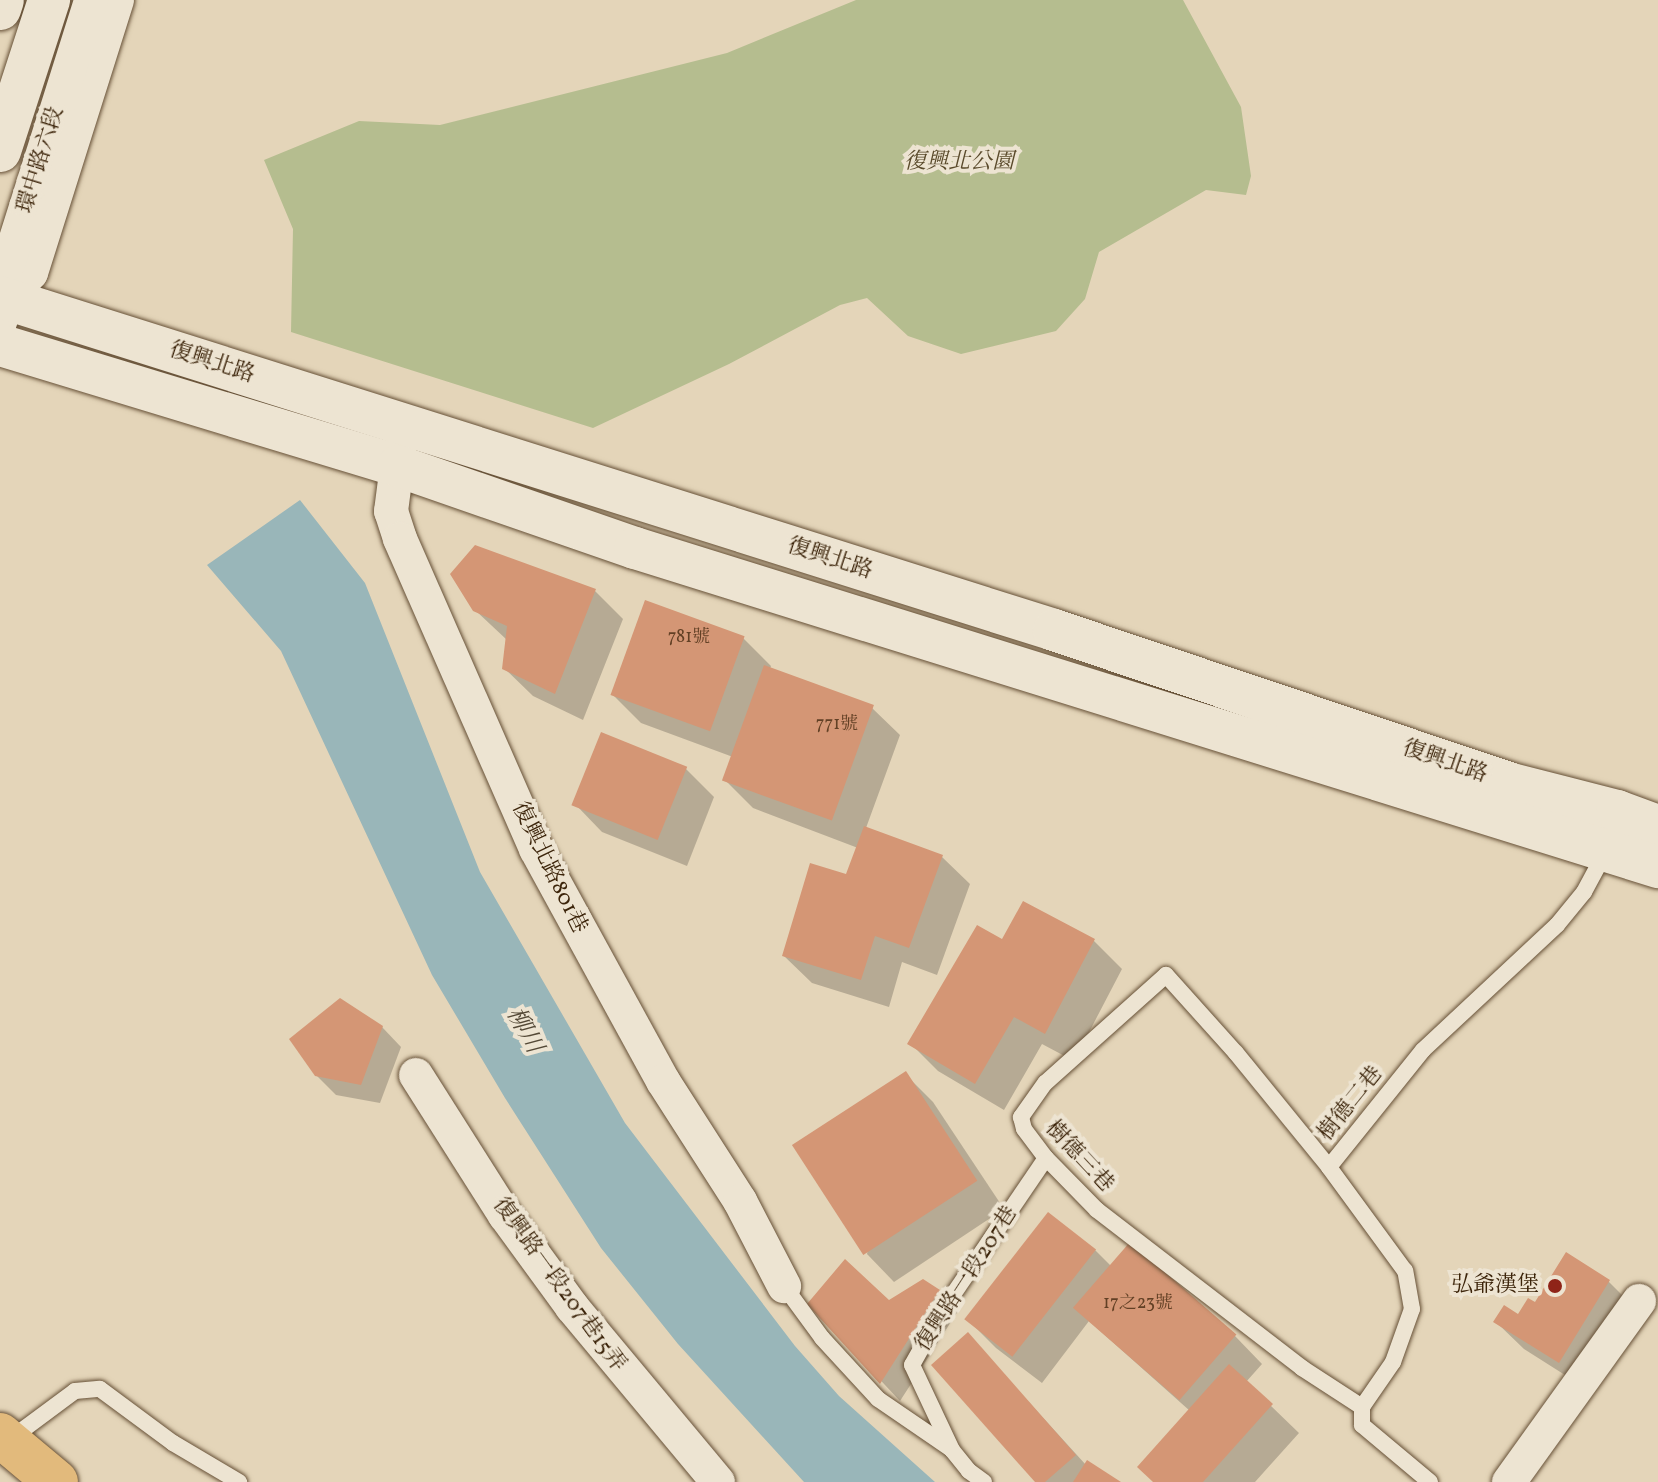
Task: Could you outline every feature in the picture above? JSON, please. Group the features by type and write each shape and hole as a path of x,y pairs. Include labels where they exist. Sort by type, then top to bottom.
{"main road":[{"path":"4,1438 56,1482"}],"street":[{"path":"0,9 3,0"},
{"name":"環中路六段","path":"0,151 49,0"},
{"name":"環中路六段","path":"3,306 8,264 91,0"},
{"path":"3,306 31,273 117,0"},
{"name":"復興北路","path":"3,306 401,423 1054,630 1508,783 1611,831 1658,867"},
{"name":"復興北路","path":"0,345 398,466 635,548 1611,831 1658,826"},
{"name":"復興北路801巷","path":"401,423 391,511 400,539 536,849 663,1081 740,1201 784,1286"},
{"name":"復興路一段207巷15弄","path":"416,1075 505,1215 572,1307 718,1482"},
{"path":"1509,1482 1639,1301"}],"lane":[{"name":"樹德二巷","path":"1362,1407 1393,1362 1412,1309 1405,1271 1329,1167 1423,1050 1557,925 1584,892 1611,831"},
{"name":"樹德三巷","path":"1329,1167 1236,1053 1166,975 1045,1083 1021,1117 1024,1129 1046,1158 1097,1210 1302,1368 1362,1407"},
{"name":"復興路一段207巷","path":"984,1482 969,1471 952,1450 912,1365 944,1308 1046,1158"},
{"path":"784,1286 822,1338 878,1399 952,1450"},
{"path":"4,1438 75,1391 100,1389 173,1443 239,1482"},
{"path":"1362,1407 1362,1425 1430,1482"}],"green space":[{"name":"復興北公園","path":"856,0 1183,0 1241,107 1251,176 1246,195 1206,190 1099,252 1085,299 1056,331 961,354 908,336 867,298 840,305 729,364 593,428 291,332 293,229 264,160 359,121 440,125 727,53"}],"water":[{"name":"柳川","path":"300,500 365,583 480,872 625,1123 795,1346 839,1396 935,1482 804,1482 678,1344 601,1248 505,1098 432,975 281,651 207,565"}],"building":[{"path":"475,545 596,589 555,694 502,669 507,626 473,611 450,574"},
{"path":"645,600 745,636 710,731 610,695"},
{"path":"764,665 874,705 832,821 722,781"},
{"path":"601,732 687,767 658,840 571,805"},
{"path":"864,826 943,855 909,948 875,936 861,980 782,956 810,863 846,874"},
{"path":"1023,901 1095,939 1045,1034 1014,1017 975,1084 907,1044 977,925 1002,939"},
{"path":"340,998 383,1026 361,1085 315,1076 289,1039"},
{"path":"906,1071 977,1181 863,1255 792,1145"},
{"path":"1048,1212 1096,1250 1012,1357 964,1319"},
{"path":"1130,1242 1236,1335 1179,1400 1073,1308"},
{"path":"1566,1252 1610,1280 1559,1363 1493,1322 1504,1305 1518,1314 1528,1298 1535,1302"},
{"path":"845,1259 889,1300 923,1279 940,1290 880,1384 807,1304"},
{"path":"968,1332 1076,1455 1045,1482 1035,1482 931,1365"},
{"path":"1229,1364 1273,1404 1203,1482 1153,1482 1137,1467"},
{"path":"1087,1460 1121,1482 1073,1482"}],"place":[{"name":"弘爺漢堡","path":"1555,1286"}]}
